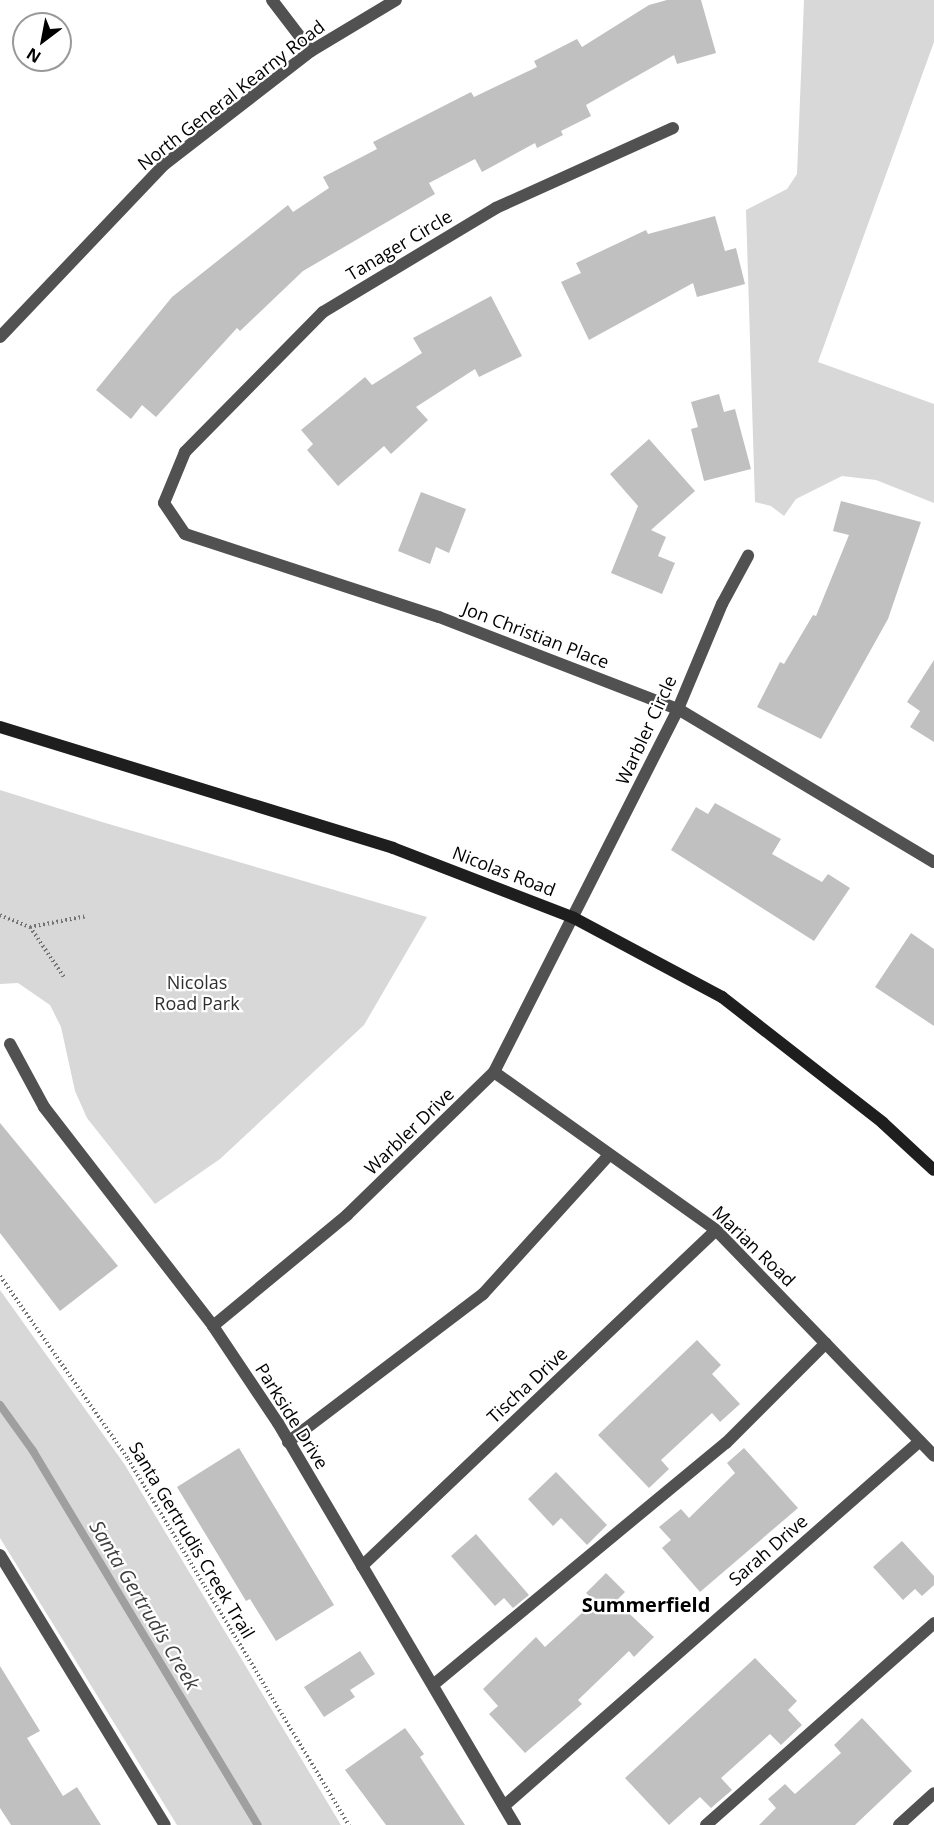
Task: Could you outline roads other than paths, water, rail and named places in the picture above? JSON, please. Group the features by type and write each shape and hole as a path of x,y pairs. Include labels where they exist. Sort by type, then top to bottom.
{"main road":[{"name":"Nicolas Road","path":"0,727 393,848 574,918 722,997 883,1123 934,1170"}],"street":[{"path":"272,0 311,51"},
{"name":"North General Kearny Road","path":"0,337 165,164 311,51 396,0"},
{"name":"Tanager Circle","path":"185,452 323,312 496,208 673,128"},
{"name":"Jon Christian Place","path":"185,452 164,503 185,534 439,617 678,709 934,862"},
{"name":"Warbler Circle","path":"574,918 678,709 722,604 748,556"},
{"name":"Warbler Drive","path":"213,1326 347,1215 494,1072 574,918"},
{"name":"Parkside Drive","path":"10,1044 44,1107 213,1326 288,1442 515,1825"},
{"name":"Marian Road","path":"494,1072 716,1230 934,1456"},
{"path":"288,1442 483,1294 609,1155"},
{"name":"Tischa Drive","path":"362,1566 716,1230"},
{"path":"432,1685 726,1443 826,1343"},
{"name":"Sarah Drive","path":"504,1806 920,1441"},
{"path":"0,1555 165,1825"},
{"path":"706,1825 934,1623"},
{"path":"899,1825 934,1793"}],"waterway":[{"name":"Santa Gertrudis Creek","path":"0,1405 33,1451 258,1825"}],"district":[{"name":"Summerfield","path":"646,1604"}],"park label":[{"name":"Nicolas Road Park","path":"197,993"}]}
